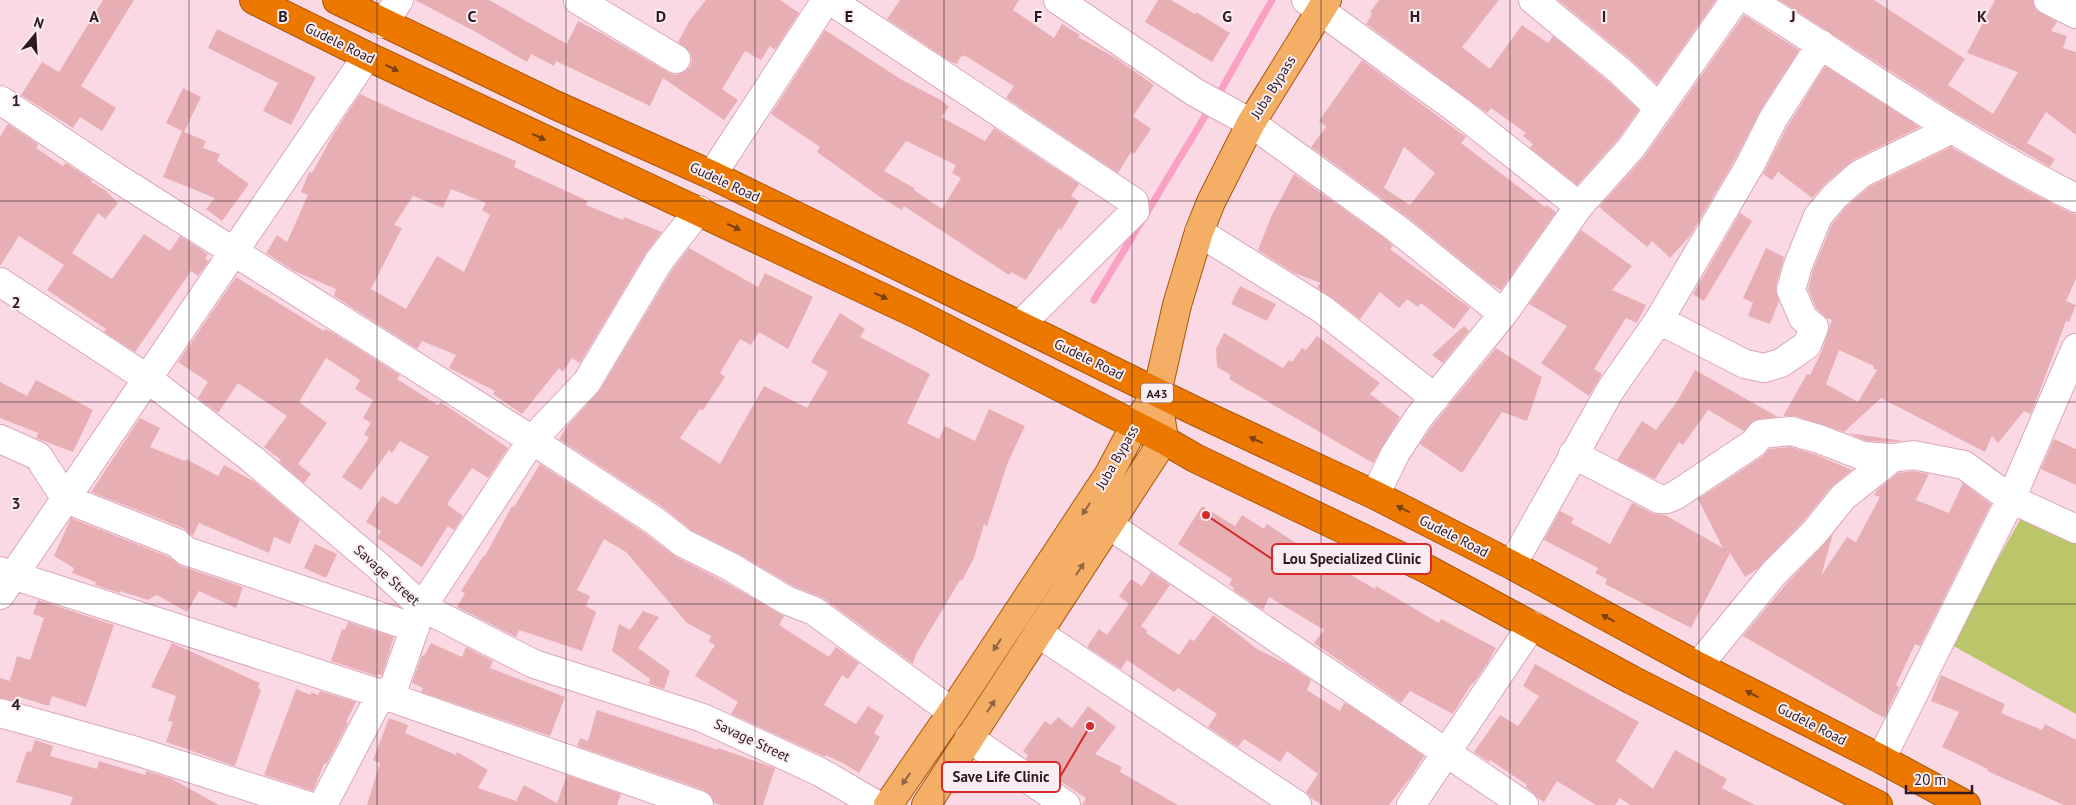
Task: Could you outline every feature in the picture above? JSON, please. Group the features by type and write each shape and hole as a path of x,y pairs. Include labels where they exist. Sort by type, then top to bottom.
{"highway":[{"name":"Gudele Road","path":"254,0 367,56 918,314 1164,440 1195,458 1428,569 1632,680 1864,802"},
{"name":"Gudele Road","path":"337,0 555,105 712,175 1157,392 1375,495 1512,565 1698,666 1881,759 1966,805"}],"main road":[{"name":"Juba Bypass","path":"888,805 952,712 1109,474 1135,425 1157,392 1177,305 1199,232 1211,202 1251,123 1318,3"},
{"path":"1157,392 1164,440"},
{"name":"Juba Bypass","path":"926,805 1164,440"}],"street":[{"path":"384,24 399,0"},
{"path":"578,0 676,59"},
{"path":"712,175 828,0 1134,202 1135,211 1020,325"},
{"path":"1058,0 1196,94 1251,123 1396,228 1503,314"},
{"path":"1533,0 1620,71 1660,108"},
{"path":"1375,495 1395,454 1419,417 1503,314 1579,206 1631,148 1735,0"},
{"path":"1750,0 1952,129 2029,175 2076,198"},
{"path":"2048,0 2076,14"},
{"path":"1318,3 1579,206"},
{"path":"1512,565 1611,389 1659,320 1750,165 1773,119 1821,44"},
{"path":"367,56 66,500 4,581 380,694 699,805"},
{"path":"0,100 114,176 532,440 655,521 683,543 731,567 786,600 814,611 952,712"},
{"path":"1659,320 1745,364 1764,368 1781,362 1807,345 1814,327 1802,318 1791,290 1798,265 1818,216 1835,196 1860,174 1952,129"},
{"path":"323,805 380,694 394,687 418,618 532,440 587,382 659,261 699,210"},
{"path":"1199,232 1322,310 1435,398"},
{"name":"Savage Street","path":"0,282 148,379 259,465 378,565 418,618 534,664 703,718 820,772 877,805"},
{"path":"1881,759 2070,377 2076,348"},
{"path":"1573,454 1627,484 1659,499 1667,499 1676,495 1754,443 1761,434 1791,431 1819,439 1863,456 1892,458 1913,455 1964,465 2011,499 2076,529"},
{"path":"0,439 38,456 66,500 177,544 186,551 418,618"},
{"path":"1698,666 1774,573 1814,532 1843,497 1892,458"},
{"path":"1108,525 1524,805"},
{"path":"1411,805 1532,625"},
{"path":"1038,633 1297,805"},
{"path":"0,713 136,751 306,805"},
{"path":"969,738 1066,805"}],"green space":[{"path":"2024,513 2076,542 2076,714 1950,644"}],"building":[{"path":"103,0 134,0 81,86 116,108 102,131 80,117 73,128 21,95 42,62 59,72"},
{"path":"415,0 489,0 567,44 578,21 675,75 684,72 690,67 692,60 690,52 678,42 690,20 706,0 780,0 799,13 775,50 770,46 761,60 745,51 722,89 738,100 724,120 663,78 650,106 556,61 554,66 531,54 527,62"},
{"path":"900,0 1019,0 1013,10 1054,38 1062,24 1080,35 1078,37 1114,57 1154,85 1133,116 1151,129 1134,154 1131,152 1118,173 1006,98 1014,86 964,55 963,57 961,56 957,64 951,62 887,19"},
{"path":"1158,0 1171,0 1195,14 1196,12 1230,33 1212,62 1145,22"},
{"path":"1379,0 1499,0 1462,47 1490,69 1522,25 1548,43 1553,36 1610,83 1639,110 1619,138 1577,185 1530,148 1533,144 1523,136 1526,133 1491,108 1487,113 1366,24 1372,14 1370,12"},
{"path":"1558,0 1716,0 1657,84 1630,59"},
{"path":"1779,0 1874,0 1965,59 1948,85 1993,114 2018,72 1967,53 1995,0 2033,0 2035,9 2057,22 2051,31 2067,36 2063,48 2076,52 2076,135 2046,112 2027,143 2055,159 2050,167 1959,115"},
{"path":"1744,15 1799,50 1760,111 1736,158 1690,236 1670,258 1652,241 1647,247 1599,207 1644,157"},
{"path":"217,29 316,77 291,125 263,111 278,83 208,48"},
{"path":"825,30 902,80 941,100 949,107 941,117 985,141 994,128 1079,184 1071,196 1079,201 1061,230 1059,228 1026,280 1011,272 1009,275 904,206 902,210 880,197 817,152 820,147 771,114","holes":["906,141 956,165 952,173 961,178 942,209 914,190 914,188 884,171"]},
{"path":"1362,60 1466,137 1461,143 1545,207 1546,205 1556,212 1501,290 1489,283 1406,216 1311,147 1326,127 1319,121","holes":["1404,147 1435,173 1410,205 1384,188"]},
{"path":"1825,66 1920,127 1853,160 1812,198 1778,172 1772,180 1763,174 1787,127"},
{"path":"183,88 201,97 184,132 206,141 203,148 220,154 217,161 249,184 222,221 206,209 215,198 163,177 182,131 166,123"},
{"path":"360,94 516,161 514,167 588,201 586,205 623,220 624,217 662,232 646,253 580,363 572,358 563,372 559,368 522,414 493,394 495,391 449,368 456,355 422,341 417,349 334,296 336,289 294,271 266,253 277,235 287,242 308,195 301,192 309,172 312,173 334,133","holes":["451,189 486,203 482,210 490,215 464,272 437,256 406,309 371,289 402,228 394,225 413,196 443,208"]},
{"path":"8,124 38,144 36,148 63,166 66,163 92,180 91,182 105,190 118,203 105,219 98,213 72,253 112,279 144,234 170,251 180,236 208,254 205,259 209,261 198,276 191,271 135,352 104,332 106,329 47,290 64,265 19,236 0,266 0,137"},
{"path":"1951,147 2026,190 2076,214 2076,279 2066,301 2076,305 2069,322 2066,321 2031,414 2024,411 1998,443 1992,436 1985,452 1881,398 1844,432 1795,416 1783,416 1807,374 1810,375 1822,351 1832,320 1826,318 1816,308 1808,289 1813,270 1832,224 1846,207 1869,187","holes":["1839,350 1874,366 1873,368 1877,370 1858,402 1826,384"]},
{"path":"1294,174 1387,240 1393,246 1390,249 1470,308 1454,329 1421,303 1418,307 1407,299 1399,308 1380,292 1360,319 1317,287 1321,283 1294,273 1258,250 1271,217"},
{"path":"1740,213 1752,221 1704,301 1693,294"},
{"path":"1581,230 1632,266 1612,290 1646,305 1637,323 1626,318 1594,369 1602,374 1589,396 1541,363 1567,326 1529,304"},
{"path":"689,248 758,287 765,273 813,297 788,349 759,332 751,345 740,339 720,373 725,377 703,410 700,409 680,438 720,464 764,386 807,408 828,372 811,362 840,313 865,329 860,337 930,374 907,423 939,439 945,426 975,441 989,409 1025,426 1008,462 987,526 984,524 974,558 962,581 960,580 916,654 913,664 823,598 793,586 739,554 691,530 664,508 559,439 569,424 600,390 672,270"},
{"path":"1766,248 1784,257 1776,286 1779,301 1770,324 1748,316 1753,303 1743,298"},
{"path":"236,277 324,331 325,329 335,334 400,375 397,379 438,405 441,402 508,448 488,478 472,468 447,504 463,516 454,530 448,526 422,567 377,538 381,531 366,522 382,496 397,505 429,457 400,441 392,453 389,450 361,490 342,477 369,438 364,434 371,423 363,418 373,400 355,389 360,380 326,358 299,402 327,423 298,464 311,474 304,483 279,462 281,460 264,447 287,416 238,383 218,413 198,398 208,382 178,362"},
{"path":"1240,286 1276,304 1267,321 1231,304"},
{"path":"1464,326 1469,331 1443,363 1432,355"},
{"path":"1224,333 1283,368 1289,360 1292,362 1302,348 1306,350 1317,336 1380,383 1370,394 1400,417 1373,463 1229,379 1231,375 1217,367 1216,349"},
{"path":"1496,348 1542,377 1527,421 1502,412 1462,473 1420,444 1432,426"},
{"path":"1695,370 1778,417 1754,420 1744,431 1708,410 1683,445 1679,442 1655,479 1617,460 1642,421 1656,430 1678,400"},
{"path":"36,380 93,410 73,452 36,438 38,433 0,418 0,382 27,396"},
{"path":"140,418 160,428 150,447 185,461 186,459 218,476 224,465 255,482 300,520 290,544 274,537 269,553 199,523 193,536 183,528 91,492"},
{"path":"1848,433 1904,441 1866,441"},
{"path":"2054,439 2076,449 2076,485 2041,469"},
{"path":"1790,447 1814,454 1852,470 1831,487 1802,523 1757,569 1745,577 1730,553 1691,628 1605,584 1607,579 1595,573 1598,568 1544,540 1560,511 1574,518 1571,523 1610,544 1632,503 1652,513 1665,515 1723,548 1698,499 1763,456 1769,449"},
{"path":"540,464 646,534 676,557 784,616 779,625 829,657 836,647 859,663 848,679 842,675 824,705 856,724 868,706 884,716 874,733 880,737 859,773 843,763 825,755 825,757 731,714 738,702 695,676 715,645 709,642 711,636 687,623 626,552 604,539 577,590 590,596 586,606 596,612 582,651 519,630 516,637 457,607 465,593 461,591 485,556 512,506 514,507"},
{"path":"1913,471 1929,474 1916,500 1949,513 1963,483 1991,504 1920,646 1915,644 1896,685 1899,687 1884,718 1743,636 1786,584 1833,534 1821,576 1847,537 1856,542 1880,497 1874,495 1877,490 1898,473"},
{"path":"1202,506 1235,526 1242,515 1264,529 1267,524 1311,553 1375,589 1376,586 1439,623 1441,619 1496,648 1453,714 1410,691 1401,703 1314,643 1324,630 1269,597 1263,610 1233,590 1234,588 1229,585 1232,579 1178,544"},
{"path":"71,518 169,557 181,566 243,587 236,608 199,591 187,612 157,595 148,600 120,591 120,593 95,585 96,582 72,573 74,568 54,556"},
{"path":"315,544 337,554 326,578 304,568"},
{"path":"1151,572 1170,585 1141,626 1147,630 1146,633 1179,655 1190,639 1194,641 1213,615 1257,649 1289,665 1311,680 1307,690 1340,711 1344,703 1349,705 1424,756 1389,805 1322,805 1311,798 1306,792 1318,774 1287,751 1280,762 1244,739 1238,747 1208,727 1217,714 1178,688 1174,692 1127,660 1121,669 1087,647 1099,629 1107,635 1129,604 1119,596 1131,579 1142,586"},
{"path":"38,600 114,625 86,707 52,696 49,706 16,696 15,701 0,698 0,678 10,681 17,656 30,660 44,618 33,614"},
{"path":"643,611 659,617 638,648 670,671 664,689 649,684 650,679 612,651 619,624 630,630"},
{"path":"348,622 394,637 382,675 378,674 377,676 331,661 342,629 345,630"},
{"path":"172,643 260,683 258,688 261,690 235,766 166,742 173,722 168,721 176,696 151,687"},
{"path":"431,643 462,657 466,647 493,661 490,668 565,697 550,736 421,692 423,688 412,683 422,655 424,656"},
{"path":"1535,664 1639,722 1616,761 1653,789 1675,750 1727,779 1722,788 1755,805 1630,805 1620,798 1615,805 1596,805 1557,781 1544,802 1526,787 1527,785 1490,760 1489,762 1474,752 1500,715 1518,726 1539,696 1523,686"},
{"path":"1941,675 2005,704 2001,713 2042,730 2045,724 2076,740 2076,805 2064,805 1987,771 1988,769 1942,747 1959,712 1931,701"},
{"path":"296,689 311,695 311,692 318,695 320,691 356,702 346,722 348,723 327,763 324,764 313,791 264,775"},
{"path":"1088,706 1116,727 1095,754 1122,767 1120,772 1178,805 1082,805 1086,798 1026,759 1028,755 1023,751 1045,721 1051,725 1058,717 1072,728"},
{"path":"597,710 775,768 763,805 721,805 714,803 711,795 704,790 577,746 580,738 588,741"},
{"path":"389,718 408,725 405,733 456,755 457,752 488,770 478,788 516,801 524,785 557,803 567,775 621,794 617,805 367,805 380,763 373,760"},
{"path":"35,740 53,746 50,756 97,769 99,761 145,775 146,771 170,778 219,805 70,805 73,797 16,782 27,751 31,752"}],"waterway":[{"path":"1216,99 1272,0"},
{"path":"1094,300 1210,108"}],"place":[{"name":"Lou Specialized Clinic","path":"1206,515"},
{"name":"Save Life Clinic","path":"1090,726"}]}
